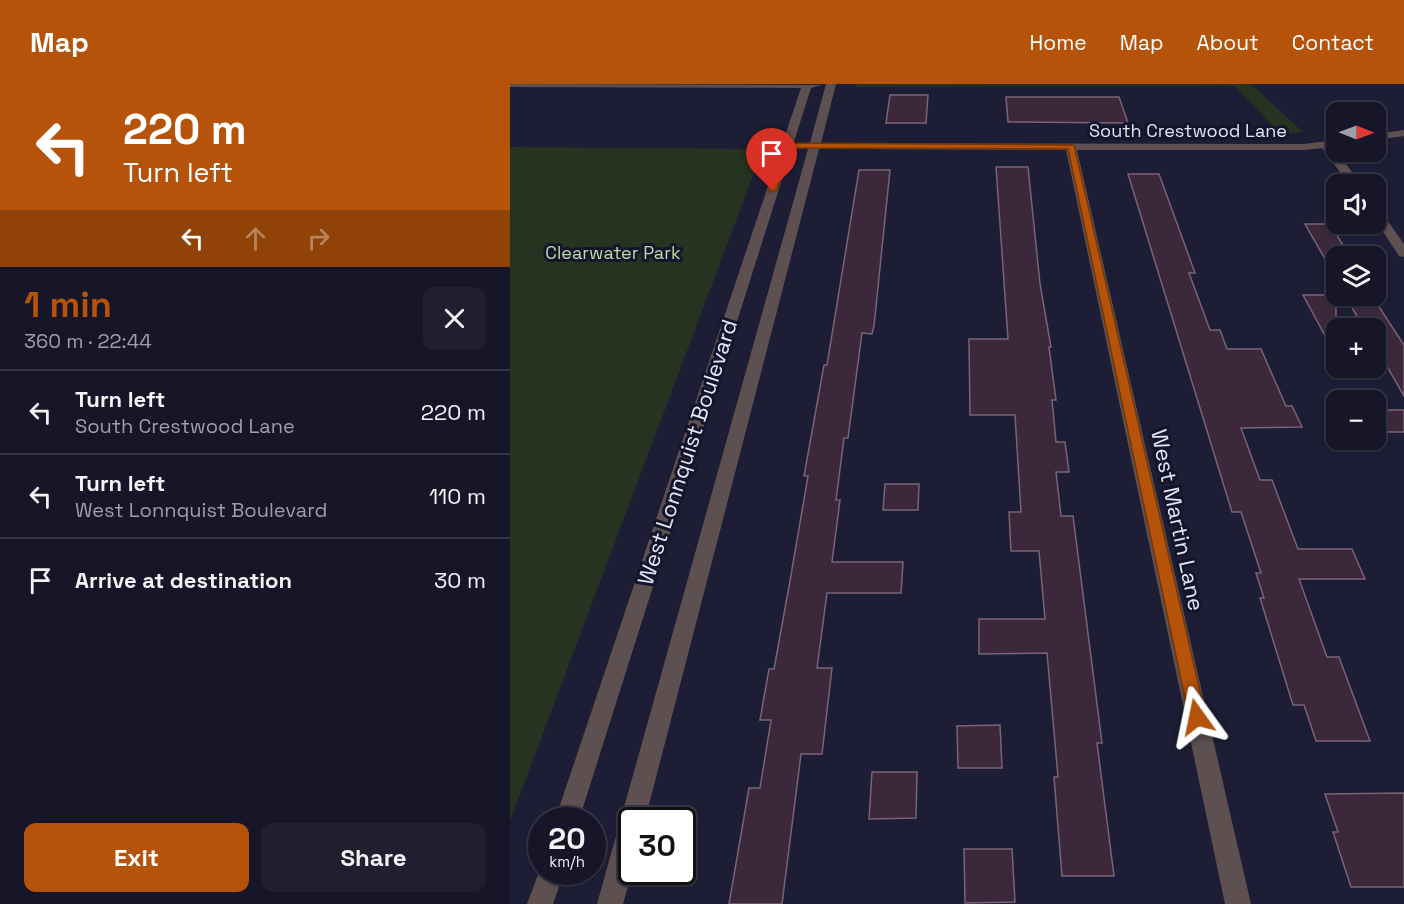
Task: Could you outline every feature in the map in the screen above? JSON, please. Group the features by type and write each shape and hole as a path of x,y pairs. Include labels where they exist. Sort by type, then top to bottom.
{"street":[{"path":"510,84 831,84"},
{"name":"West Lonnquist Boulevard","path":"571,807 807,84"},
{"name":"West Lonnquist Boulevard","path":"636,807 831,84"},
{"path":"1386,136 1404,133"},
{"name":"South Crestwood Lane","path":"787,145 814,147 1304,147 1326,144"},
{"name":"West Martin Lane","path":"1071,146 1238,904"},
{"path":"1386,227 1404,253"},
{"name":"West Lonnquist Boulevard","path":"610,904 618,874"},
{"path":"540,904 547,885"}],"green space":[{"path":"856,84 1251,84 1303,132 1280,134 1235,86 855,87"},
{"name":"Clearwater Park","path":"510,147 763,149 510,821"}],"building":[{"path":"890,95 928,95 926,123 886,123"},
{"path":"1006,97 1119,97 1128,123 1008,122"},
{"path":"996,167 1028,167 1040,284 1051,347 1049,347 1056,400 1052,400 1056,442 1065,442 1069,472 1056,472 1061,516 1073,516 1102,743 1097,743 1114,876 1062,876 1054,777 1058,777 1047,653 979,654 979,619 1045,619 1039,551 1011,551 1009,512 1021,512 1015,415 970,415 969,339 1008,339"},
{"path":"859,170 890,170 874,326 872,334 862,333 848,438 844,438 836,500 840,500 832,562 903,562 901,593 827,593 817,668 832,668 822,754 801,754 782,904 729,904 749,788 760,788 771,720 760,720 769,669 774,669 790,581 808,476 804,476 824,365 827,365"},
{"path":"1128,174 1159,174 1195,273 1189,273 1210,330 1220,330 1227,349 1261,349 1286,406 1292,406 1302,427 1241,428 1260,480 1272,480 1298,549 1352,549 1365,579 1299,579 1327,657 1339,657 1370,741 1316,741 1304,705 1293,705 1260,598 1264,598 1256,573 1261,573 1241,512 1232,512"},
{"path":"1305,224 1326,224 1326,234 1336,234 1344,246 1326,246 1326,261"},
{"path":"1303,295 1326,295 1326,306 1336,306 1336,318 1326,318 1326,338"},
{"path":"1351,306 1379,306 1404,345 1404,396 1386,364 1386,318 1358,318"},
{"path":"1386,410 1404,410 1404,432 1386,432"},
{"path":"885,484 919,484 918,510 883,510"},
{"path":"1000,725 1002,768 958,768 957,726"},
{"path":"872,772 917,772 916,818 869,819"},
{"path":"1404,793 1404,887 1351,887 1333,832 1338,832 1325,794"},
{"path":"964,849 1012,849 1015,902 965,903"}],"route":[{"path":"772,190 787,145 814,147 1071,146 1197,717"}]}
